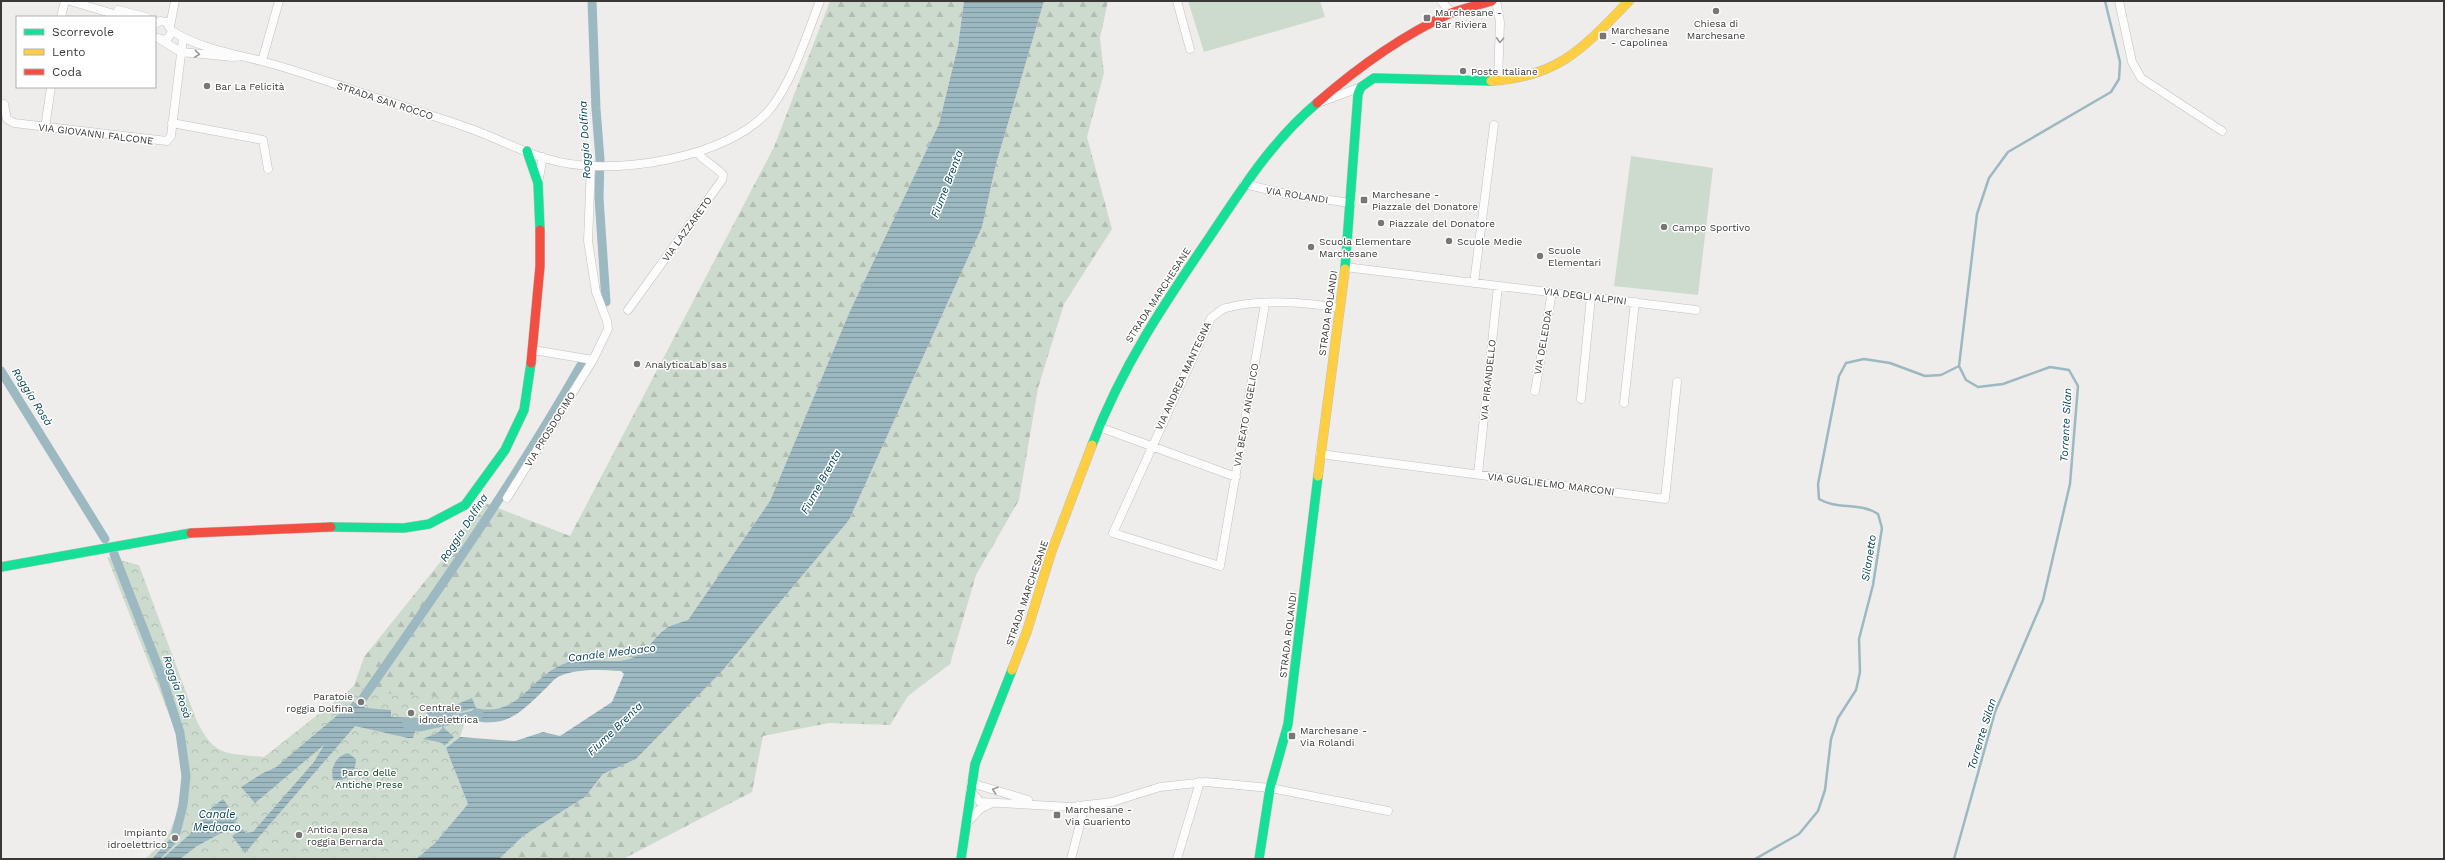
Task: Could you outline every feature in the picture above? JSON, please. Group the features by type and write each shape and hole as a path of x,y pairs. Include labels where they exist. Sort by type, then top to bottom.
{"street":[{"path":"61,16 65,1"},
{"path":"70,1 121,16"},
{"path":"262,61 279,1"},
{"name":"STRADA SAN ROCCO","path":"162,24 183,38 197,45 262,61 474,130 543,157 594,165 607,165 652,162 698,152 733,137 755,124 772,107 788,79 820,1"},
{"path":"1177,1 1190,49"},
{"path":"1441,1 1452,13"},
{"name":"STRADA MARCHESANE","path":"961,859 975,764 1026,631 1052,553 1099,427 1126,367 1150,323 1260,162 1314,105 1344,79 1393,44 1452,13 1492,1"},
{"path":"1496,1 1500,22 1498,80"},
{"path":"1314,105 1361,87 1374,78 1498,80 1526,76 1550,68 1576,53 1629,1"},
{"path":"2119,1 2132,62 2141,78 2222,131"},
{"path":"158,39 167,39 162,24 175,2"},
{"path":"97,8 141,16"},
{"name":"VIA GIOVANNI FALCONE","path":"4,104 7,118 14,123 157,142 167,141 171,136 183,38"},
{"name":"STRADA SAN ROCCO","path":"158,39 181,52 241,57"},
{"name":"STRADA ROLANDI","path":"1258,859 1270,788 1288,724 1320,454 1345,267 1358,94 1361,87"},
{"path":"46,128 51,88"},
{"path":"172,123 263,140 268,170"},
{"path":"1474,283 1494,126"},
{"path":"527,151 538,183"},
{"name":"VIA LAZZARETO","path":"628,310 722,180 723,175 718,169 701,157 698,152"},
{"path":"1,567 178,534 306,527 404,528 430,524 465,505 505,450 524,410 533,350 540,266 538,183 543,157"},
{"name":"VIA PROSDOCIMO","path":"507,498 593,360 608,329 608,322 596,292 588,241 594,165"},
{"name":"VIA ROLANDI","path":"1244,184 1286,194 1351,203"},
{"name":"VIA DEGLI ALPINI","path":"1345,267 1696,310"},
{"name":"VIA PIRANDELLO","path":"1478,474 1498,286"},
{"name":"VIA DELEDDA","path":"1535,391 1552,292"},
{"path":"1581,399 1591,297"},
{"name":"VIA ANDREA MANTEGNA","path":"1236,477 1220,566 1113,533 1211,318 1225,308 1265,304 1304,302 1340,308"},
{"path":"1624,403 1634,302"},
{"name":"VIA BEATO ANGELICO","path":"1099,427 1236,477 1265,304"},
{"path":"533,350 593,360"},
{"name":"VIA GUGLIELMO MARCONI","path":"1320,454 1665,499 1677,382"},
{"path":"971,786 980,802 1046,806 1085,805 1112,802 1160,787 1200,782 1270,788 1388,811"},
{"path":"1177,859 1200,782"},
{"path":"971,786 1046,806"},
{"path":"965,825 980,809 996,802"},
{"path":"1072,859 1085,805"}],"green space":[{"path":"830,1 964,1 958,46 939,124 850,311 770,501 688,620 663,630 646,648 629,659 621,661 579,660 563,664 543,676 519,698 510,704 487,711 351,688 354,686 364,657 454,545 480,501 570,536 774,147"},
{"path":"1044,1 1108,1 1100,38 1104,73 1087,137 1112,229 1064,304 1038,388 1019,500 976,575 950,664 908,696 890,725 829,723 763,736 752,792 623,859 499,859 523,836 585,797 603,774 636,759 723,670 849,520 982,227 996,164"},
{"path":"1188,1 1320,1 1325,17 1204,52"},
{"name":"Campo Sportivo","path":"1631,156 1713,168 1698,295 1614,286"},
{"name":"Parco delle Antiche Prese","path":"107,557 139,565 196,719 202,731 215,747 222,751 239,755 264,757 354,686 380,693 472,698 475,708 466,719 460,737 446,748 468,804 435,843 416,859 145,859 167,838 177,814 182,780 177,735"}],"water":[{"name":"Fiume Brenta","path":"964,1 1044,1 996,164 982,227 849,520 723,670 636,759 603,774 585,797 523,836 499,859 416,859 435,843 468,804 446,748 460,737 515,741 543,732 560,736 612,702 624,674 621,671 606,670 590,670 567,673 554,680 518,713 501,721 479,722 466,719 474,708 453,714 444,724 442,722 428,723 427,708 448,708 472,698 476,708 490,710 503,707 513,702 551,670 563,664 580,660 622,661 635,656 646,648 668,627 688,620 770,501 850,311 939,124 958,46"},
{"name":"Canale Medoaco","path":"353,702 366,708 391,710 391,717 420,718 420,724 416,728 413,738 355,726 245,853 232,836 242,829 246,833 253,832 314,762 324,745 255,803 241,787 263,773 275,768"},
{"path":"443,727 454,737 444,746 443,743 423,739 439,732"},
{"path":"348,753 356,759 356,764 352,772 349,776 342,780 333,780 332,771 335,763 340,757"},
{"name":"Canale Medoaco","path":"223,799 238,819 225,831 197,846 180,859 162,859 189,835 208,811"},
{"path":"170,839 176,843 160,859 152,859"}],"waterway":[{"name":"Roggia Dolfina","path":"592,1 596,109 600,159 599,198 606,302"},
{"name":"Torrente Silan","path":"1954,859 1995,712 2043,600 2070,484 2078,386 2069,370 2050,367 2003,384 1978,387 1966,380 1959,366 1977,214 1989,178 2008,152 2111,92 2119,79 2120,62 2105,1"},
{"name":"Silanetto","path":"1755,859 1799,834 1818,811 1825,790 1831,739 1838,718 1856,690 1860,672 1859,639 1873,585 1882,528 1878,514 1871,510 1833,504 1819,499 1818,484 1839,376 1846,363 1864,359 1890,363 1925,376 1941,375 1959,366"},
{"name":"Roggia Dolfina","path":"361,701 503,493 530,451 581,365"},
{"name":"Roggia Rosà","path":"1,371 105,539"},
{"name":"Roggia Rosà","path":"114,554 161,674 180,733 186,776 183,805 176,833"},
{"name":"Canale Medoaco","path":"406,724 419,727 479,714"}],"traffic: fast":[{"path":"1345,269 1358,94 1361,87 1374,78 1491,81"},
{"path":"1092,445 1130,362 1177,286 1235,199 1273,148 1286,132 1317,103"},
{"path":"527,151 538,183 540,230"},
{"path":"331,527 404,528 429,524 465,505 505,450 524,410 531,363"},
{"path":"1259,859 1270,788 1288,724 1318,476"},
{"path":"1,567 191,533"},
{"path":"961,859 975,764 1012,670"}],"traffic: slow":[{"path":"1491,81 1515,78 1535,73 1553,66 1569,57 1598,32 1629,1"},
{"path":"1318,476 1345,269"},
{"path":"1012,670 1027,631 1051,553 1092,445"}],"traffic: jam":[{"path":"1317,103 1348,77 1397,42 1451,13 1492,1"},
{"path":"531,363 540,266 540,230"},
{"path":"191,533 331,527"}],"place":[{"name":"Chiesa di Marchesane","path":"1716,11"},
{"name":"Marchesane - Bar Riviera","path":"1427,18"},
{"name":"Marchesane - Capolinea","path":"1603,36"},
{"name":"Poste Italiane","path":"1463,71"},
{"name":"Bar La Felicità","path":"207,86"},
{"name":"Marchesane - Piazzale del Donatore","path":"1364,200"},
{"name":"Piazzale del Donatore","path":"1381,223"},
{"name":"Campo Sportivo","path":"1664,227"},
{"name":"Scuole Medie","path":"1449,241"},
{"name":"Scuola Elementare Marchesane","path":"1311,247"},
{"name":"Scuole Elementari","path":"1540,256"},
{"name":"AnalyticaLab sas","path":"637,364"},
{"name":"Paratoie roggia Dolfina","path":"361,702"},
{"name":"Centrale idroelettrica","path":"411,713"},
{"name":"Marchesane - Via Rolandi","path":"1292,736"},
{"name":"Marchesane - Via Guariento","path":"1057,815"},
{"name":"Antica presa roggia Bernarda","path":"299,835"},
{"name":"Impianto idroelettrico","path":"175,838"}]}
